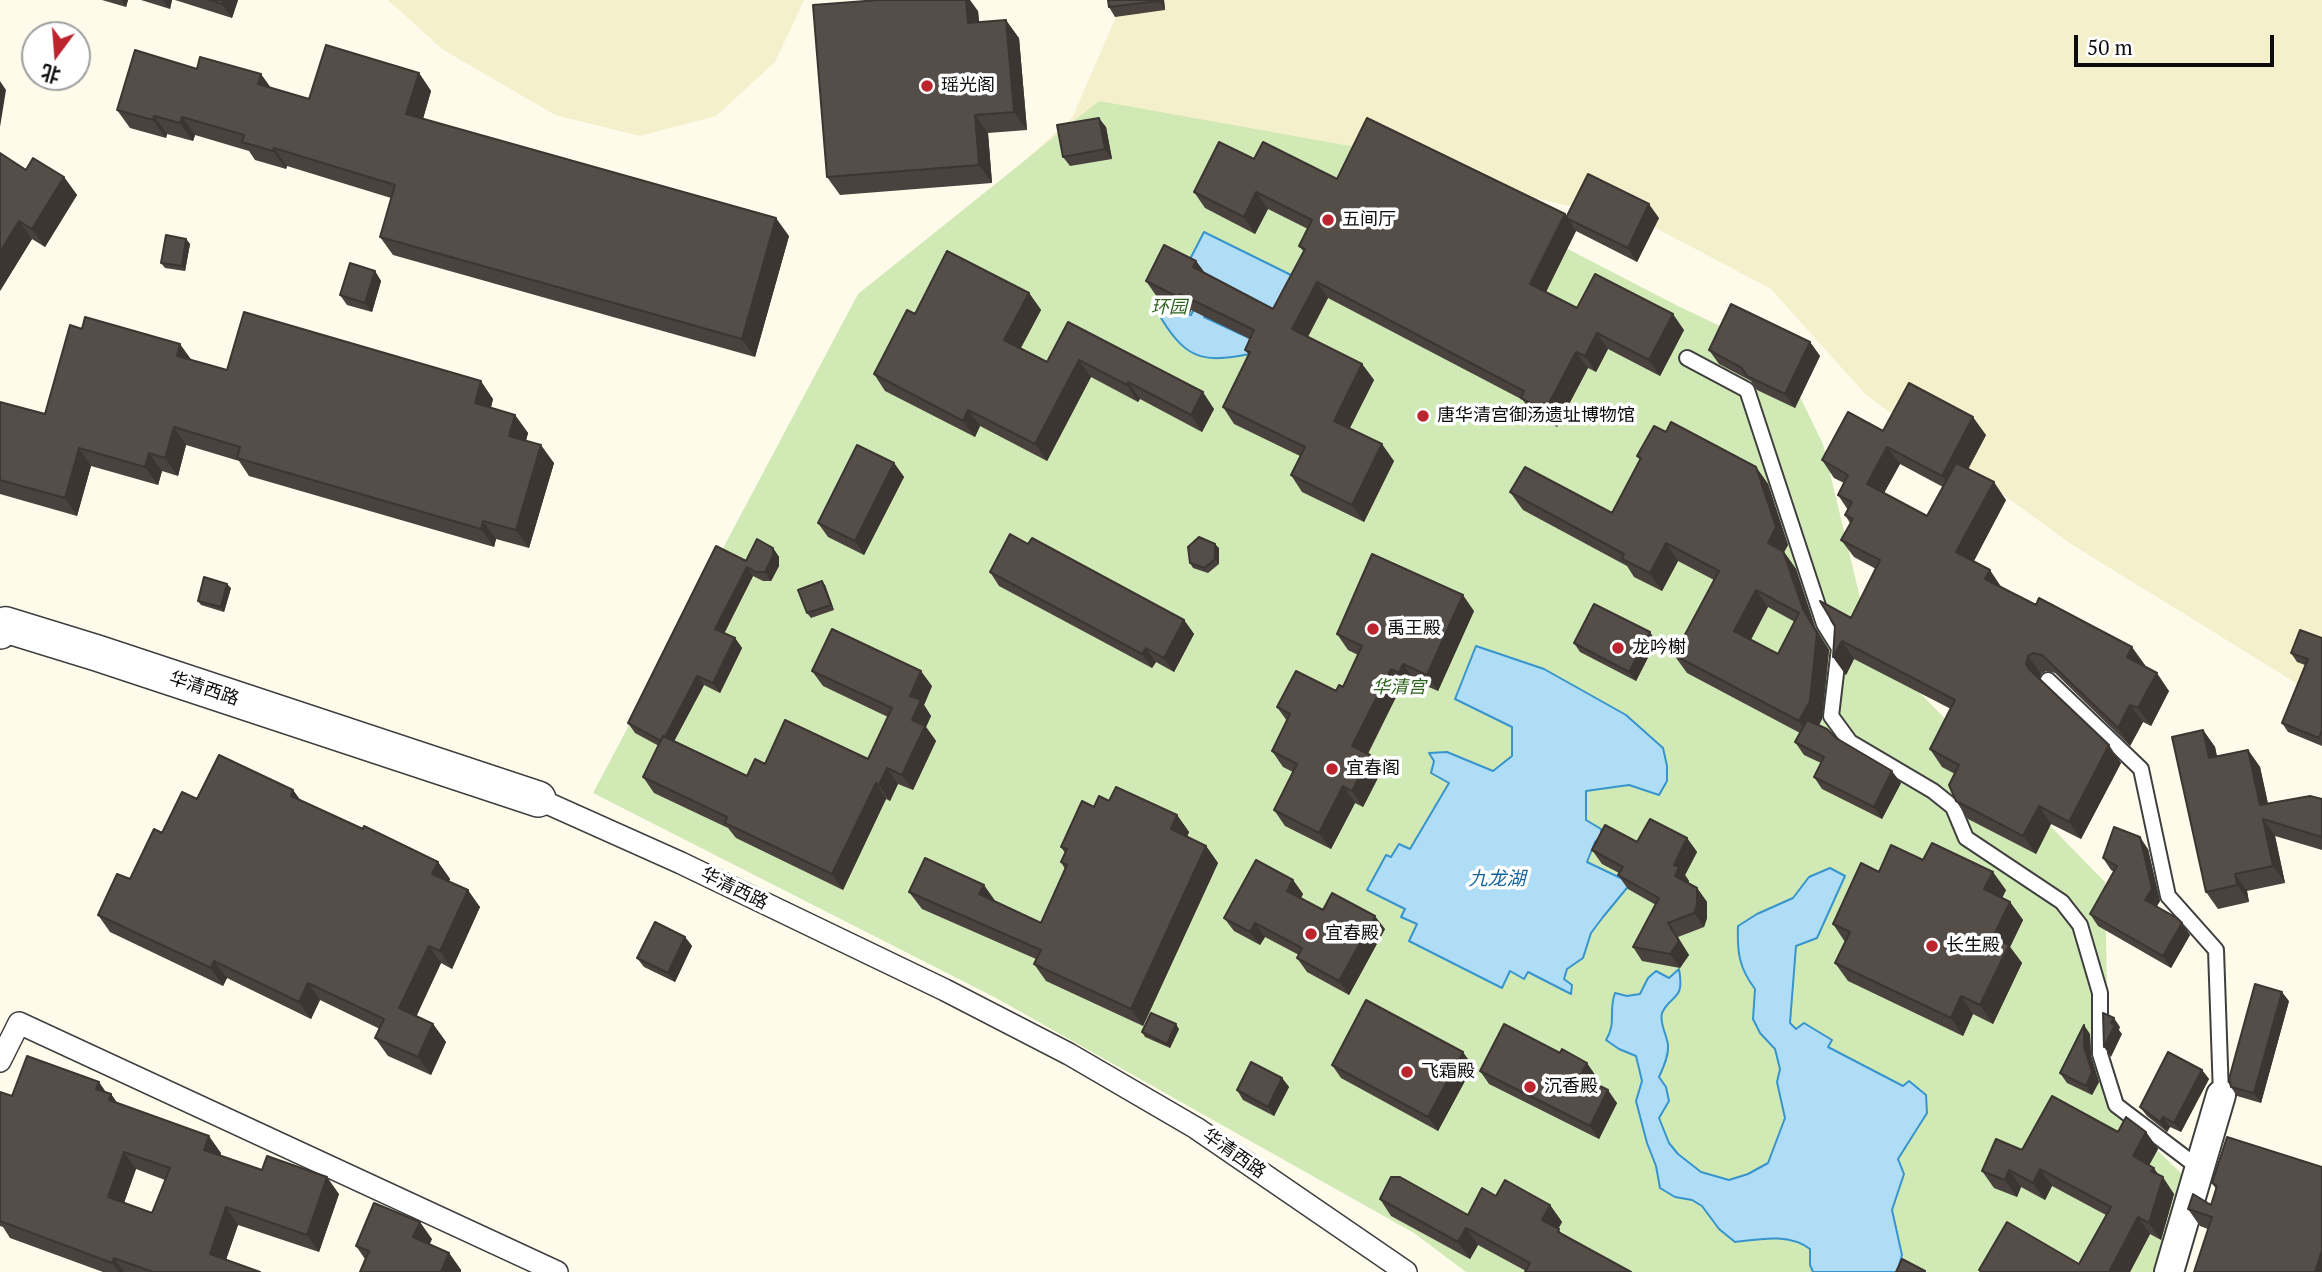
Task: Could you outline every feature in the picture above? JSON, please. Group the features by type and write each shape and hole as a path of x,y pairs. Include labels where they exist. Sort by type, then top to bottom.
{"street":[{"name":"华清西路","path":"3,628 97,653 538,799 681,863 945,990 1069,1054 1196,1128 1406,1272"},
{"path":"0,1061 19,1023 557,1272"},
{"path":"2169,1272 2221,1095"}],"lane":[{"path":"1687,358 1747,390 1824,624 1839,648 1831,716 1850,742 1933,790 1953,807 1966,838 2062,902 2080,925 2100,992 2100,1054 2116,1105 2199,1168"},
{"path":"2048,680 2141,769 2168,896 2216,950 2221,1095"}],"shaded area":[{"path":"388,0 804,0 775,62 716,116 640,136 555,115 442,49"},
{"path":"1119,0 2322,0 2322,699 2071,544 1866,395 1771,289 1648,224 1359,158 971,209 1072,118 1115,19"}],"green space":[{"name":"华清宫","path":"1099,101 1378,151 1678,306 1779,354 1823,444 1871,643 2105,882 2109,1103 2189,1181 2162,1272 1466,1272 1414,1233 996,998 593,793 858,294"}],"water":[{"path":"1204,232 1293,276 1273,317 1219,288 1204,317 1260,343 1256,353 1212,358 1190,352 1171,333 1161,318 1168,304 1191,315 1210,277 1187,265"},
{"name":"九龙湖","path":"1476,646 1544,669 1626,715 1663,748 1667,781 1659,795 1629,785 1586,791 1586,820 1601,829 1602,836 1595,842 1587,862 1631,883 1591,933 1583,958 1567,969 1564,979 1572,985 1571,994 1528,972 1524,979 1510,971 1502,988 1409,941 1417,924 1401,917 1405,909 1367,890 1386,855 1391,857 1399,844 1410,849 1449,783 1431,773 1434,761 1429,753 1447,752 1493,771 1512,756 1512,727 1455,699"},
{"path":"1830,868 1845,876 1817,938 1796,946 1790,1023 1796,1029 1804,1023 1832,1040 1828,1047 1903,1086 1909,1081 1926,1095 1927,1113 1898,1159 1904,1174 1892,1210 1902,1255 1897,1272 1813,1272 1810,1249 1802,1244 1774,1238 1735,1242 1719,1229 1702,1206 1692,1200 1675,1197 1660,1188 1636,1101 1642,1081 1636,1056 1606,1040 1611,1028 1615,993 1627,996 1640,994 1648,978 1656,971 1669,978 1679,969 1679,992 1661,1017 1668,1049 1659,1077 1666,1087 1669,1101 1659,1118 1669,1143 1678,1154 1701,1172 1729,1180 1768,1163 1785,1118 1777,1082 1780,1069 1775,1049 1760,1033 1753,1019 1755,989 1745,974 1740,959 1738,926 1793,898 1809,877"}],"building":[{"name":"瑶光阁","path":"879,0 966,0 968,23 1006,20 1014,112 975,115 979,165 827,177 813,5"},
{"path":"1108,0 1158,0 1159,1 1109,7"},
{"path":"326,45 419,73 406,114 776,218 742,339 380,237 395,185 274,148 273,151 242,142 244,135 182,117 180,123 154,116 153,120 117,110 135,50 197,69 200,57 261,74 258,84 309,99"},
{"path":"1099,118 1105,149 1063,157 1057,125"},
{"path":"1367,118 1565,214 1530,284 1577,308 1595,274 1673,314 1649,360 1597,333 1585,356 1576,352 1545,411 1521,398 1524,391 1317,282 1292,329 1362,364 1334,421 1382,444 1352,505 1291,475 1305,447 1223,407 1250,352 1245,350 1254,330 1180,294 1178,297 1146,281 1164,245 1196,261 1193,267 1273,309 1305,249 1299,246 1312,220 1256,192 1244,217 1194,192 1219,142 1254,159 1263,142 1337,179"},
{"path":"0,153 26,170 33,158 64,177 32,229 19,221 0,252"},
{"path":"1588,174 1649,204 1628,248 1566,218"},
{"path":"166,235 186,239 182,266 161,263"},
{"path":"947,251 1029,293 1004,340 1047,362 1068,322 1203,392 1191,415 1079,360 1035,444 968,410 963,421 874,374 907,310 915,314"},
{"path":"350,263 375,271 365,303 340,295"},
{"path":"1731,304 1810,342 1785,394 1747,376 1742,368 1709,350"},
{"path":"244,312 481,381 475,403 515,415 509,436 541,445 516,530 483,521 481,529 237,458 240,447 174,427 165,458 149,453 145,467 79,448 65,498 0,480 0,402 45,414 70,325 82,329 85,317 180,344 177,356 227,370"},
{"path":"1909,383 1973,417 1942,476 1887,447 1867,484 1927,516 1956,463 1994,482 1956,552 1990,570 1985,579 2036,605 2039,598 2132,647 2127,657 2157,673 2138,708 2130,705 2118,728 2042,655 2033,653 2028,656 2026,664 2029,669 2109,745 2069,822 2039,806 2023,836 1956,801 1949,785 1959,765 1930,749 1955,700 1842,641 1833,657 1835,626 1820,601 1851,618 1880,560 1841,540 1853,519 1845,515 1852,502 1838,495 1848,475 1822,460 1848,412 1883,431"},
{"path":"1671,422 1756,467 1776,527 1768,543 1783,551 1803,609 1817,633 1810,701 1799,721 1674,655 1719,571 1666,543 1650,573 1622,559 1624,554 1510,492 1525,467 1612,513 1641,458 1637,456 1654,426 1666,432","holes":["1756,590 1799,613 1778,654 1734,631"]},
{"path":"857,445 894,463 855,541 818,523"},
{"path":"1010,534 1028,544 1032,538 1184,620 1164,658 1146,648 1142,654 990,572"},
{"path":"1199,537 1215,544 1215,559 1205,568 1190,563 1188,547"},
{"path":"757,539 773,548 773,556 765,572 756,572 747,567 715,629 735,638 713,683 697,676 661,741 628,723 716,546 746,561"},
{"path":"1372,554 1463,595 1427,675 1403,664 1399,673 1391,669 1352,746 1370,755 1352,791 1343,786 1319,833 1274,810 1297,764 1272,751 1290,714 1277,707 1296,671 1336,691 1339,685 1343,687 1362,646 1337,634"},
{"path":"204,577 227,584 221,607 198,601"},
{"path":"822,581 831,605 807,613 798,590"},
{"name":"龙吟榭","path":"1594,604 1650,632 1629,672 1574,643"},
{"path":"832,629 921,671 910,696 921,700 912,720 925,726 902,775 887,768 879,785 876,783 832,874 725,823 727,817 643,777 663,736 747,776 755,759 765,764 785,720 868,759 892,708 812,671"},
{"path":"2300,630 2322,638 2322,730 2319,738 2282,723 2308,659 2291,653"},
{"path":"1807,720 1827,729 1836,738 1892,771 1874,807 1814,777 1824,757 1795,742"},
{"path":"2203,730 2209,758 2248,750 2260,805 2310,796 2322,799 2322,837 2263,819 2273,866 2235,874 2237,885 2206,892 2172,737"},
{"path":"219,755 293,790 291,796 363,829 364,826 438,862 432,874 468,890 440,951 429,946 399,1008 433,1024 418,1057 375,1038 384,1019 308,983 299,1002 214,961 211,968 98,915 117,874 130,879 154,829 162,833 182,792 197,799"},
{"path":"1116,787 1177,815 1171,829 1206,846 1131,1009 1034,964 1041,950 909,892 925,858 984,885 979,894 1041,923 1067,865 1061,862 1067,849 1061,847 1082,801 1094,807 1099,796 1109,801"},
{"path":"1650,819 1687,838 1674,865 1679,867 1675,876 1697,888 1694,913 1668,923 1679,941 1670,954 1633,947 1659,898 1618,875 1623,867 1592,850 1605,825 1637,842"},
{"path":"2114,827 2140,837 2152,889 2145,900 2182,923 2163,956 2090,914 2117,866 2103,858"},
{"name":"长生殿","path":"1932,843 1993,872 1984,889 2010,902 1993,937 2009,945 1980,1005 1961,996 1951,1018 1835,963 1850,932 1833,924 1861,863 1879,872 1891,845 1923,860"},
{"name":"宜春殿","path":"1256,860 1293,880 1287,891 1323,910 1332,893 1375,916 1339,981 1297,958 1302,948 1255,923 1250,932 1224,918"},
{"path":"655,922 685,937 668,973 637,958"},
{"path":"2255,984 2282,992 2254,1093 2231,1087 2229,1079"},
{"name":"飞霜殿","path":"1366,1000 1463,1052 1428,1117 1332,1065"},
{"path":"1151,1013 1176,1024 1167,1044 1142,1032"},
{"path":"2103,1013 2114,1018 2111,1023 2115,1025 2104,1047"},
{"name":"沉香殿","path":"1504,1024 1560,1053 1562,1049 1587,1063 1580,1076 1608,1090 1590,1126 1480,1071"},
{"path":"2084,1025 2084,1047 2092,1072 2086,1086 2060,1073"},
{"path":"2168,1052 2202,1070 2174,1123 2163,1117 2160,1122 2140,1107"},
{"path":"27,1056 99,1082 96,1089 111,1094 109,1100 209,1136 204,1150 262,1170 267,1156 327,1177 307,1235 226,1207 210,1254 260,1272 153,1272 114,1258 112,1263 0,1221 0,1092 12,1096","holes":["124,1152 170,1168 152,1213 108,1197"]},
{"path":"1251,1062 1282,1078 1268,1107 1237,1090"},
{"path":"2052,1096 2118,1132 2126,1117 2146,1132 2133,1156 2154,1168 2151,1171 2163,1177 2149,1223 2138,1217 2109,1272 1982,1272 1979,1270 2007,1222 2079,1264 2111,1207 2040,1169 2033,1183 2009,1170 2005,1180 1982,1171 1996,1139 2022,1150"},
{"path":"2227,1137 2322,1167 2322,1253 2315,1272 2194,1272 2212,1217 2188,1209 2193,1194 2211,1205 2217,1186 2212,1183"},
{"path":"1391,1177 1400,1177 1468,1215 1482,1188 1496,1196 1505,1180 1550,1205 1542,1220 1559,1229 1558,1232 1631,1272 1525,1272 1530,1263 1466,1228 1458,1242 1380,1199"},
{"path":"374,1203 420,1222 413,1237 449,1253 441,1272 360,1272 369,1251 356,1246"},
{"path":"1902,1259 1925,1271 1925,1272 1896,1272"}],"place":[{"name":"瑶光阁","path":"927,86"},
{"name":"五间厅","path":"1328,220"},
{"name":"唐华清宫御汤遗址博物馆","path":"1423,416"},
{"name":"禹王殿","path":"1373,629"},
{"name":"龙吟榭","path":"1618,648"},
{"name":"宜春阁","path":"1332,769"},
{"name":"宜春殿","path":"1311,934"},
{"name":"长生殿","path":"1932,946"},
{"name":"飞霜殿","path":"1407,1072"},
{"name":"沉香殿","path":"1530,1087"}],"park label":[{"name":"环园","path":"1169,308"}]}
